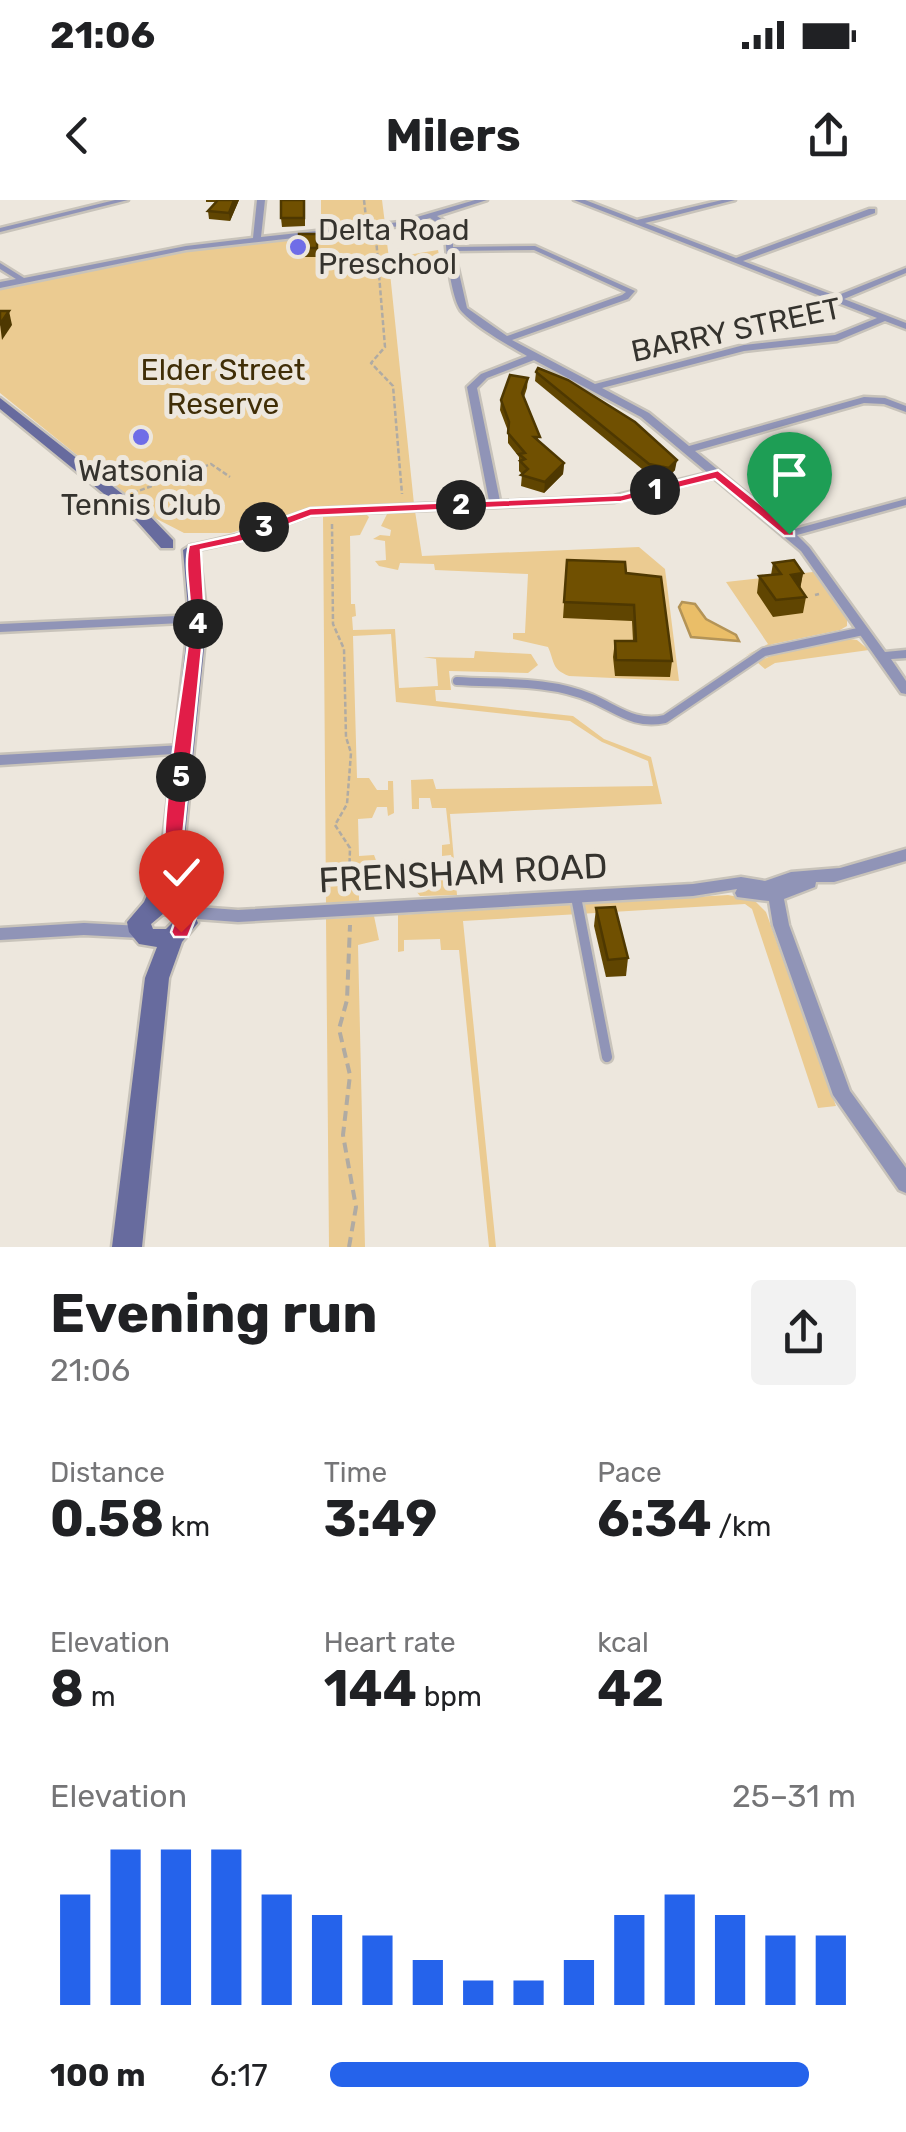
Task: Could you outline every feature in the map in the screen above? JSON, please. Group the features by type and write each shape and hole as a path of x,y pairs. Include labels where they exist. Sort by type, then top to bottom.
{"street":[{"path":"0,230 124,200"},
{"path":"261,200 262,237"},
{"path":"445,200 462,207"},
{"path":"0,285 146,254 432,216 484,200"},
{"path":"578,200 906,326"},
{"path":"639,222 731,200"},
{"path":"737,260 872,211"},
{"path":"432,216 448,224 460,304 504,340 645,415 789,534 805,550 906,690"},
{"path":"449,250 535,248 631,292 504,340"},
{"path":"0,265 22,280"},
{"path":"836,298 906,270"},
{"name":"BARRY STREET","path":"595,387 738,350 837,338 886,318"},
{"path":"495,504 472,387 484,376 535,356"},
{"path":"686,450 864,400 885,401 906,409"},
{"path":"0,402 142,517 184,545 239,538 319,511 621,498 718,474"},
{"path":"789,534 906,502"},
{"path":"127,1247 198,619 184,545"},
{"path":"0,628 198,619"},
{"path":"881,656 906,654"},
{"path":"0,760 184,750"},
{"name":"FRENSHAM ROAD","path":"0,934 692,890 768,893 906,855"},
{"path":"768,893 842,1095 906,1184"}],"lane":[{"path":"457,682 565,690 597,700 635,721 651,723 665,719 772,648 863,630"},
{"path":"576,897 607,1057"}],"path":[{"path":"364,200 366,218 373,226 385,347 371,363 392,382 403,501"},
{"path":"132,494 209,465 230,476"},
{"path":"332,518 333,624 344,649 346,737 350,753 346,770 348,804 335,826 350,848 348,989 340,1029 350,1075 343,1136 356,1207 349,1247"}],"green space":[{"path":"321,200 382,200 385,224 321,229"},
{"name":"Elder Street Reserve","path":"385,228 389,258 438,250 442,271 390,273 414,504 309,509 231,533 184,533 155,518 0,393 0,287 166,254"},
{"path":"415,511 422,556 639,547 665,569 679,681 569,676 556,668 548,647 513,639 513,633 525,633 528,574 435,570 434,564 400,563 398,570 379,566 375,561 386,560 385,541 373,539 390,536 391,530 381,526 388,512"},
{"path":"364,512 369,517 360,535 350,536 351,604 355,604 356,616 352,617 353,630 395,629 399,688 438,686 436,659 423,657 474,658 475,651 531,654 538,665 528,673 449,671 451,690 435,690 436,701 573,716 604,739 651,757 662,804 450,814 457,895 420,896 416,891 417,875 424,875 425,886 438,885 438,874 453,870 451,855 442,856 442,845 450,844 446,808 432,808 430,798 419,798 419,809 412,809 411,780 433,779 436,789 653,786 648,761 602,742 570,721 396,702 391,634 353,636 357,778 369,778 377,790 388,790 388,781 393,781 394,813 388,816 387,807 377,807 372,818 358,819 359,856 374,855 379,868 359,869 359,901 326,903 323,515"},
{"path":"813,572 847,619 847,626 773,644 745,656 768,644 726,582"},
{"path":"843,638 857,640 869,650 775,663 765,669 757,662 785,650"},
{"path":"728,895 754,900 766,912 836,1106 818,1108 752,909 745,904 463,921 496,1247 489,1247 459,950 441,950 440,939 404,940 404,951 398,952 398,915"},
{"path":"374,916 379,940 358,945 365,1247 329,1247 326,919"}],"shaded area":[{"path":"682,602 695,604 706,619 736,635 739,641 691,637 679,607"}],"building":[{"path":"218,200 234,200 229,213 208,211"},
{"path":"281,200 304,200 304,218 281,218"},
{"path":"299,234 317,234 317,248 299,248"},
{"path":"538,368 568,380 635,422 677,460 669,468 649,464 536,372"},
{"path":"510,375 528,378 522,393 540,437 534,437 564,463 545,482 521,475 528,469 520,461 525,459 519,454 525,453 508,433 509,422 501,400"},
{"path":"567,560 625,562 626,573 661,577 672,661 616,660 615,641 636,641 634,605 564,602"},
{"path":"794,560 803,573 791,575 806,597 776,600 759,576 781,574 773,563"},
{"path":"615,907 628,958 608,960 596,908"}],"place":[{"name":"Delta Road Preschool","path":"298,247"},
{"name":"Watsonia Tennis Club","path":"141,437"}],"route":[{"path":"181,932 186,917 177,907 170,866 198,619 191,550 194,548 239,538 310,512 621,498 718,474 789,534"}]}
